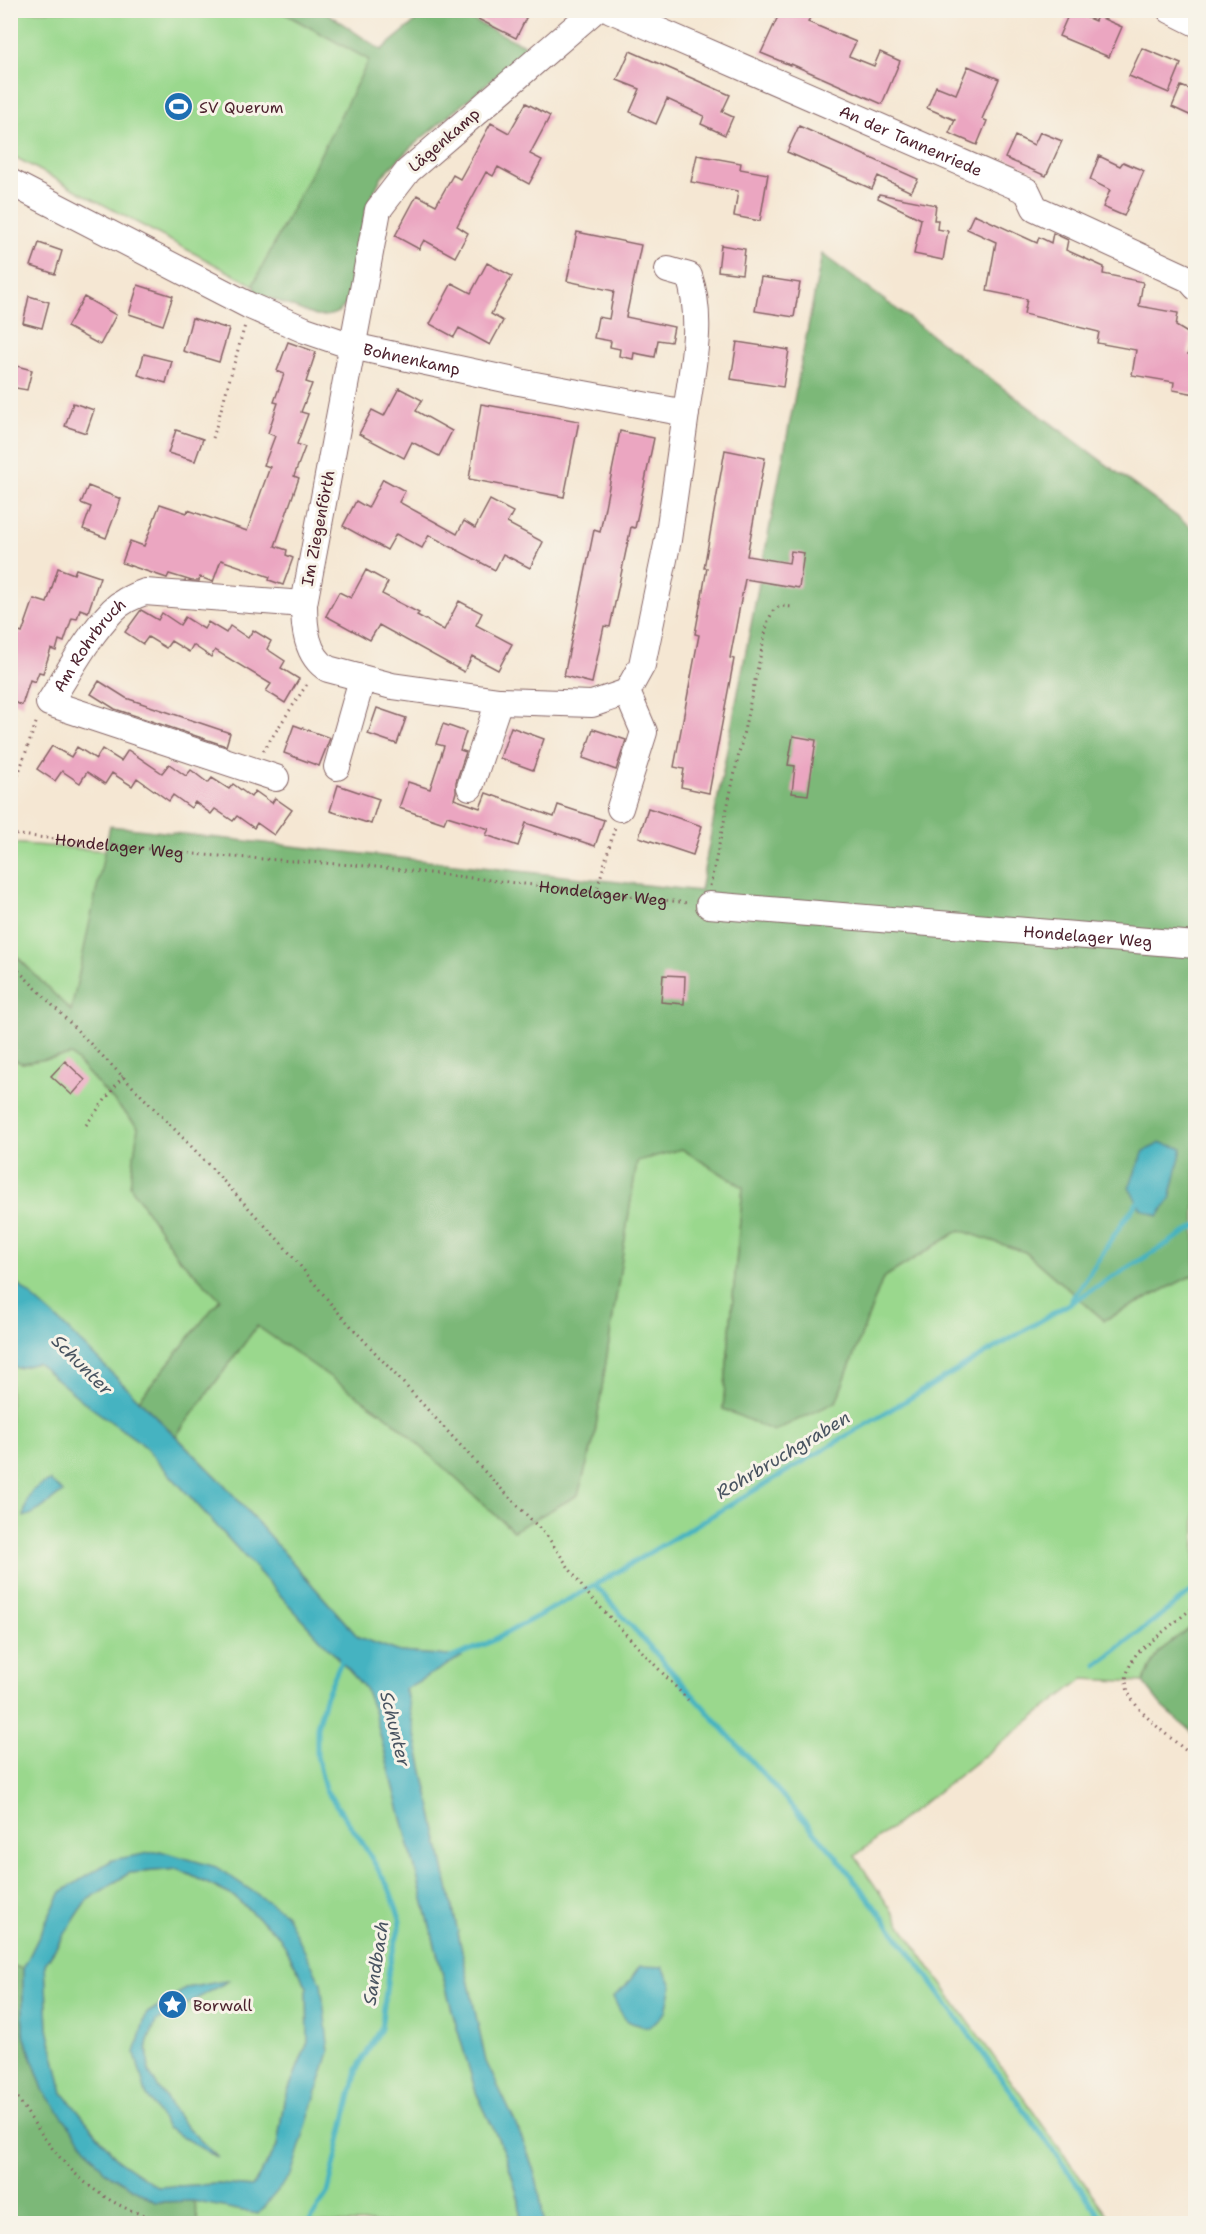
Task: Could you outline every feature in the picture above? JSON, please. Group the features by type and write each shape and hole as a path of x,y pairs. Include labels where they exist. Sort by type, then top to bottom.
{"street":[{"name":"Lägenkamp","path":"351,346 378,210 408,171 595,10"},
{"name":"An der Tannenriede","path":"611,10 1027,191 1035,208 1189,279 1196,287"},
{"path":"1170,10 1196,23"},
{"name":"Bohnenkamp","path":"10,182 250,306 305,330 351,346 519,382 686,413"},
{"path":"320,665 392,686 499,701 592,704 627,692 642,665 668,540 698,323 694,289 689,276 668,270"},
{"name":"Im Ziegenförth","path":"320,665 308,640 303,604 351,346"},
{"name":"Am Rohrbruch","path":"276,778 49,703 113,609 129,598 145,592 303,604"},
{"path":"337,767 362,678"},
{"path":"620,808 644,732 627,692"},
{"path":"470,787 499,701"},
{"name":"Hondelager Weg","path":"703,905 1196,945"}],"path":[{"path":"213,438 250,306"},
{"path":"703,905 711,883 768,621 780,606 794,607"},
{"path":"250,770 320,665"},
{"path":"10,798 36,721 49,703"},
{"path":"596,893 620,808"},
{"name":"Hondelager Weg","path":"10,834 204,855 368,866 703,905"},
{"path":"10,962 153,1106 283,1245 337,1311 484,1472 546,1536 585,1590 688,1700"},
{"path":"86,1125 123,1076"},
{"path":"1196,1605 1137,1653 1131,1661 1126,1677 1129,1694 1139,1708 1196,1759"},
{"path":"10,2089 15,2093 39,2133 56,2155 85,2182 111,2200 136,2213 180,2223"}],"green space":[{"name":"SV Querum","path":"10,11 280,11 370,60 253,285 11,155"},
{"path":"280,11 324,11 381,50 428,11 454,11 530,48 410,148 382,176 367,206 348,300 342,309 326,316 316,316 254,292 253,285 369,60"},
{"path":"822,254 1195,530 1195,1274 1104,1320 1025,1252 960,1230 883,1278 836,1402 774,1431 723,1409 743,1187 682,1149 637,1161 594,1439 578,1495 513,1531 392,1420 257,1326 176,1436 139,1400 220,1299 177,1256 130,1186 138,1127 71,1055 22,1063 11,1059 10,950 71,1011 110,826 700,891"},
{"path":"11,843 106,851 71,1012 11,950"},
{"path":"71,1055 138,1127 131,1186 177,1256 221,1299 139,1400 58,1320 11,1278 11,1059 22,1063"},
{"path":"682,1149 743,1187 723,1409 836,1402 883,1278 960,1230 1025,1252 1104,1320 1195,1274 1195,1623 1159,1652 1143,1682 1083,1679 855,1856 928,1965 1113,2223 543,2223 537,2181 523,2140 486,2062 405,1688 460,1657 400,1652 358,1637 221,1481 176,1436 257,1326 392,1420 513,1531 578,1495 594,1439 637,1161"},
{"path":"37,1363 89,1406 141,1443 365,1688 374,1711 453,2014 476,2092 505,2153 519,2200 521,2223 199,2223 193,2201 258,2214 329,2052 285,1913 160,1851 61,1892 23,1969 11,1965 10,1366 18,1368"},
{"path":"1195,1623 1195,1735 1162,1706 1143,1682 1159,1652"},
{"path":"178,1869 233,1896 280,1937 307,1987 308,2042 284,2101 277,2147 253,2187 218,2184 158,2187 118,2160 63,2093 48,2029 45,1964 87,1900 129,1873","holes":["227,1981 156,2022 147,2044 149,2073 180,2120 216,2157 146,2094 146,2014 187,1988"]},
{"path":"11,1965 23,1969 23,2032 44,2092 155,2202 193,2201 199,2223 11,2223 10,1986 14,1983 11,1981"}],"water":[{"path":"1161,1143 1182,1148 1170,1200 1158,1216 1141,1209 1129,1187 1144,1151"},
{"name":"Schunter","path":"11,1278 58,1320 221,1481 358,1637 400,1652 461,1657 405,1689 486,2062 523,2140 537,2181 543,2223 521,2223 519,2200 505,2153 476,2092 453,2014 374,1711 365,1688 141,1443 89,1406 37,1363 18,1368 11,1366"},
{"path":"50,1481 63,1492 40,1509 24,1517 26,1504 31,1494 38,1486"},
{"path":"160,1851 216,1867 285,1913 321,1983 329,2052 291,2175 258,2214 193,2201 155,2202 104,2171 44,2092 23,2032 23,1969 61,1892 112,1860","holes":["178,1869 233,1896 280,1937 307,1987 308,2042 284,2101 277,2147 252,2187 218,2184 158,2187 118,2160 63,2093 48,2029 45,1964 87,1900 129,1873"]},
{"path":"640,1966 663,1967 672,1985 666,2012 649,2027 634,2024 625,2019 613,1997 626,1986"},
{"path":"230,1980 156,2022 147,2044 149,2073 180,2120 218,2158 167,2128 146,2094 135,2053 146,2014 187,1988"}],"building":[{"path":"460,10 530,10 516,38"},
{"path":"781,10 813,10 808,22 856,42 849,56 874,66 880,52 900,61 882,104 761,53"},
{"path":"1070,11 1095,21 1097,16 1122,27 1109,57 1059,36"},
{"path":"1142,48 1181,64 1169,93 1129,76"},
{"path":"630,51 730,95 722,112 733,117 725,135 701,124 704,116 667,99 656,124 630,112 640,89 617,80"},
{"path":"968,66 999,79 982,119 987,121 977,145 949,133 955,120 927,108 936,86 956,94"},
{"path":"1181,86 1196,92 1196,118 1172,107"},
{"path":"526,103 550,116 530,154 542,160 529,184 498,167 493,176 486,172 457,226 468,233 455,257 424,240 419,249 395,236 417,195 436,205 453,175 460,179 491,123 509,133"},
{"path":"799,126 918,179 911,192 878,176 872,189 787,152"},
{"path":"1040,132 1062,141 1046,176 1005,158 1015,136 1034,145"},
{"path":"697,155 741,163 740,169 768,174 760,221 734,216 738,191 691,182"},
{"path":"1099,156 1120,166 1123,162 1144,171 1124,216 1103,207 1110,190 1090,180"},
{"path":"879,194 936,205 934,220 938,220 937,229 948,231 943,260 914,254 921,219 878,198"},
{"path":"974,214 1037,243 1039,237 1051,243 1053,233 1068,240 1066,250 1104,267 1103,274 1143,282 1139,306 1178,313 1176,326 1191,335 1188,354 1196,355 1196,394 1173,390 1174,382 1132,375 1136,350 1097,343 1099,332 1024,314 1027,299 987,291 996,242 967,229"},
{"path":"577,232 641,245 626,317 674,327 671,342 658,340 655,357 634,353 633,359 619,356 620,349 610,347 611,341 594,338 598,317 609,319 614,291 567,281"},
{"path":"39,243 62,251 55,274 31,266"},
{"path":"721,245 745,249 742,274 718,271"},
{"path":"487,263 512,276 491,314 503,321 490,345 459,328 454,337 430,324 452,283 471,293"},
{"path":"761,277 800,283 794,317 755,311"},
{"path":"138,285 173,296 163,325 129,314"},
{"path":"29,296 49,302 42,328 23,323"},
{"path":"84,297 116,315 100,345 67,327"},
{"path":"192,318 229,329 219,362 183,351"},
{"path":"288,342 316,352 306,382 312,384 301,412 308,414 297,444 305,447 294,476 299,478 275,546 287,550 286,555 293,558 283,585 269,580 270,577 221,560 213,582 200,577 199,581 192,581 169,574 167,578 122,563 130,541 144,546 160,504 187,513 188,510 247,531 270,467 264,465 275,436 268,433 278,403 274,402 284,374 277,371"},
{"path":"737,342 789,350 783,387 731,379"},
{"path":"144,354 172,361 166,383 138,375"},
{"path":"13,365 32,370 27,390 10,387"},
{"path":"399,388 422,400 416,411 452,431 439,456 412,442 404,458 359,434 372,410 384,416"},
{"path":"73,403 94,410 86,433 65,426"},
{"path":"481,404 579,421 564,497 469,479"},
{"path":"176,430 203,439 195,461 168,453"},
{"path":"620,431 654,438 635,528 631,527 610,627 604,626 592,683 564,676 594,530 600,532"},
{"path":"725,450 765,458 747,556 789,563 791,551 804,553 799,588 745,579 730,658 734,659 709,793 681,787 684,769 674,767 699,635 695,634 707,568 704,568"},
{"path":"383,479 405,491 399,502 457,534 464,521 475,528 490,500 513,512 507,523 543,542 530,568 503,554 495,570 429,535 422,548 396,534 387,550 343,526 356,501 368,508"},
{"path":"88,486 121,499 106,538 83,529 91,507 81,503"},
{"path":"58,568 74,574 76,569 100,577 88,612 80,609 77,619 72,618 64,642 59,640 56,651 51,649 43,673 39,672 35,682 30,680 22,705 10,701 10,629 22,633 34,599 47,603"},
{"path":"366,570 388,582 382,594 419,613 417,615 444,630 459,601 482,613 476,625 512,644 498,670 472,656 464,672 379,625 370,640 326,616 339,592 351,598"},
{"path":"141,610 158,620 162,613 180,625 185,617 204,629 208,622 226,633 230,626 248,638 253,630 271,641 267,649 285,661 281,668 299,679 285,703 266,691 271,684 215,650 211,657 193,645 189,652 171,641 166,648 148,637 143,644 125,632"},
{"path":"99,681 126,698 230,733 226,746 115,709 91,694"},
{"path":"377,708 406,718 397,744 368,734"},
{"path":"443,724 466,732 460,750 466,752 456,782 454,799 480,808 486,793 554,817 558,805 604,820 595,846 526,823 518,846 486,835 489,829 447,816 444,823 399,808 408,782 430,789 444,746 436,744"},
{"path":"294,725 330,738 319,766 284,753"},
{"path":"511,727 544,739 533,770 500,758"},
{"path":"593,729 626,740 616,770 583,758"},
{"path":"793,736 816,740 808,795 792,793 795,766 788,765"},
{"path":"52,746 71,757 77,747 96,759 102,749 121,761 128,750 162,773 169,764 186,776 191,770 208,783 212,778 229,789 233,784 251,797 255,791 272,803 275,798 292,810 274,835 257,823 254,828 237,816 233,821 215,809 211,814 195,802 191,808 173,795 169,801 137,778 132,786 112,773 105,784 87,772 80,783 62,771 55,781 37,769"},
{"path":"338,785 379,799 371,824 330,811"},
{"path":"648,808 702,826 693,855 639,837"},
{"path":"663,975 685,976 684,1004 661,1002"},
{"path":"65,1061 85,1080 72,1095 51,1076"}],"waterway":[{"path":"1071,1300 1137,1203"},
{"name":"Rohrbruchgraben","path":"450,1658 486,1644 595,1585 1196,1226"},
{"path":"595,1585 836,1856 922,1969 1106,2224"},
{"path":"1097,1665 1196,1588"},
{"name":"Sandbach","path":"308,2224 328,2192 357,2069 381,2029 389,1967 401,1921 389,1888 362,1842 325,1789 317,1756 317,1727 325,1698 344,1655"}],"place":[{"name":"SV Querum","path":"178,107"},
{"name":"Borwall","path":"172,2005"}]}
